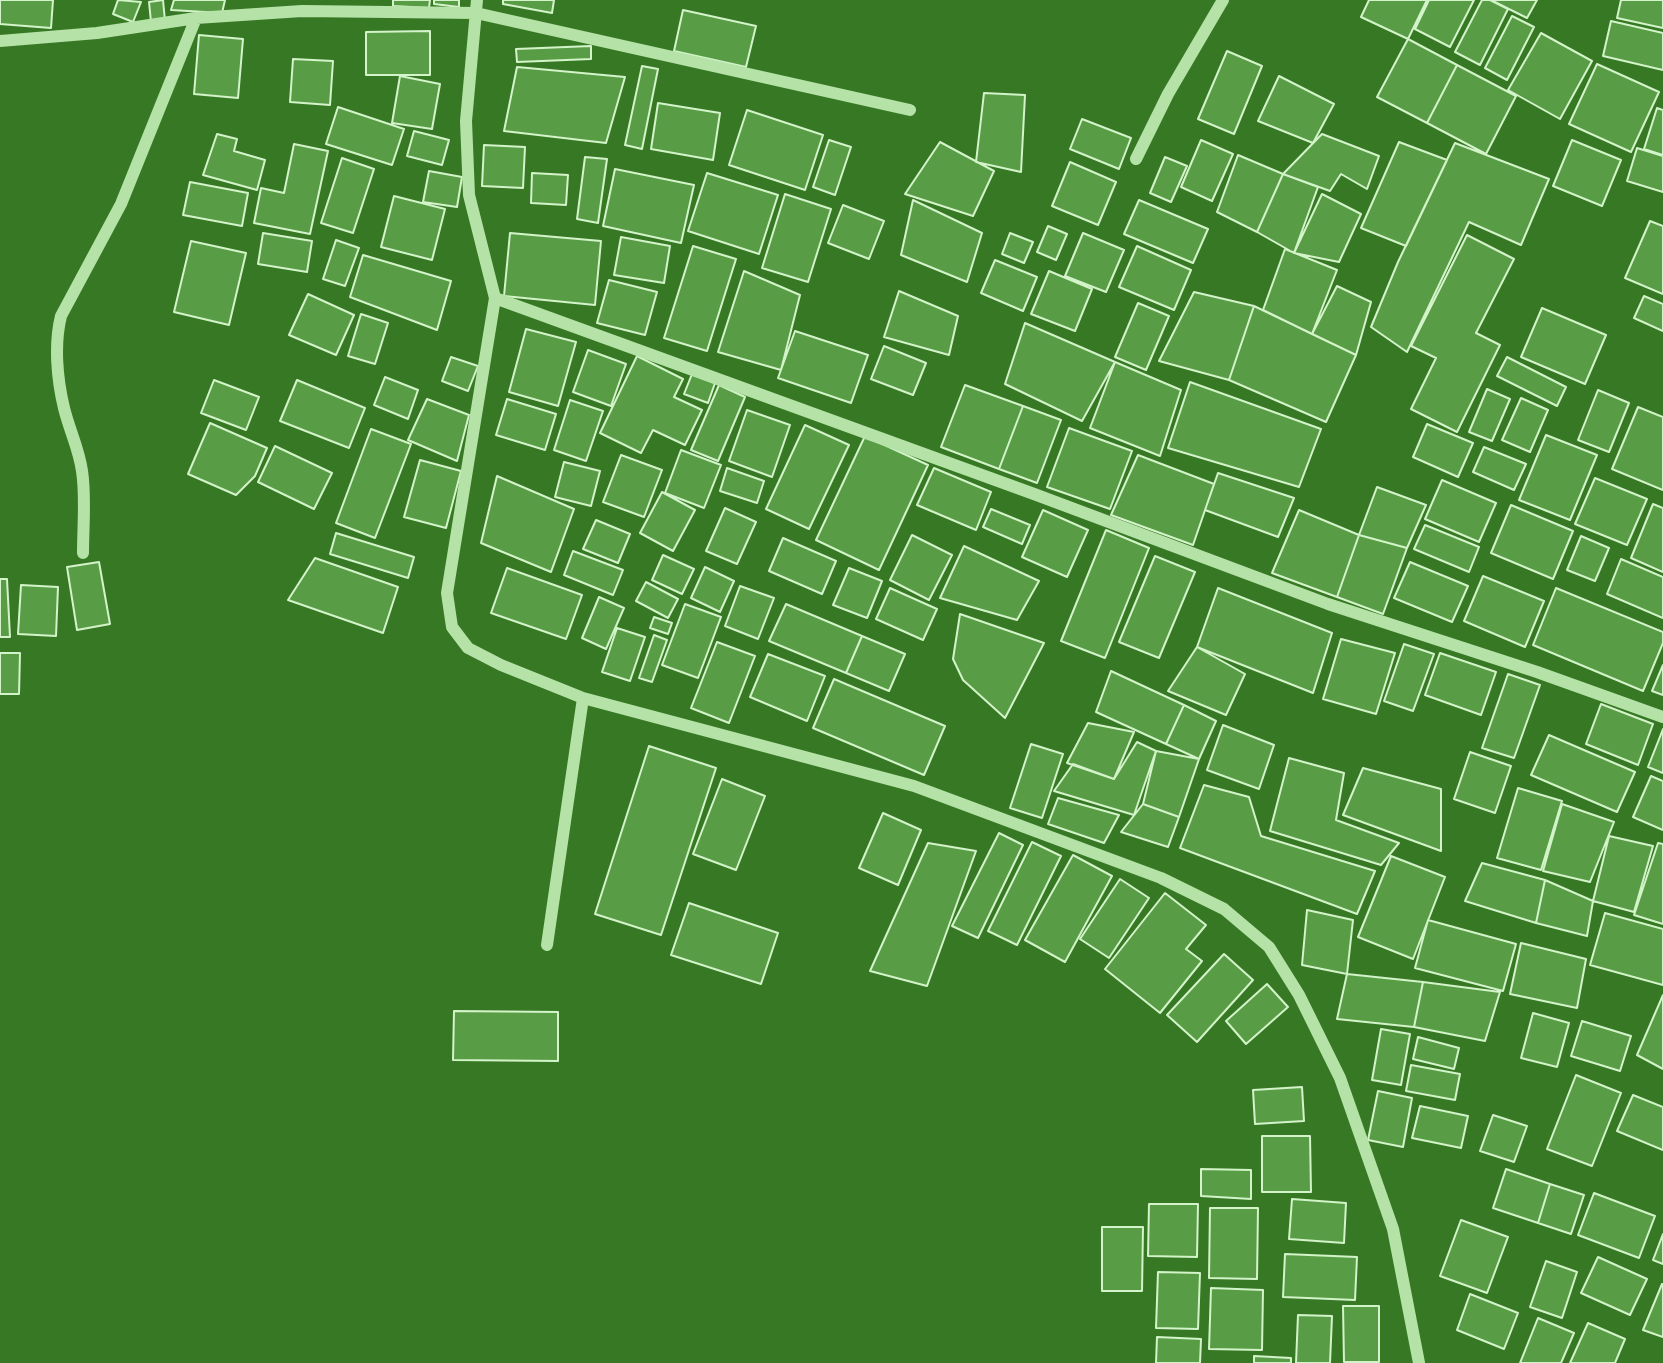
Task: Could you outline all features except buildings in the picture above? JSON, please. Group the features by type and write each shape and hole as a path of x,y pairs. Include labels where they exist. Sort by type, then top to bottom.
{"street":[{"path":"1136,159 1168,93 1223,0"},
{"path":"476,6 466,121 470,195 495,298 447,593 452,627 467,648 501,666 583,698 914,786 1161,878 1224,909 1269,947 1299,996 1339,1078 1393,1229 1419,1363"},
{"path":"0,41 97,33 196,18 302,11 476,6 910,110"},
{"path":"83,553 83,475 59,380 58,328 61,316 121,204 196,18"},
{"path":"495,298 1024,490 1328,604 1537,672 1663,717"},
{"path":"547,945 583,698"}]}
